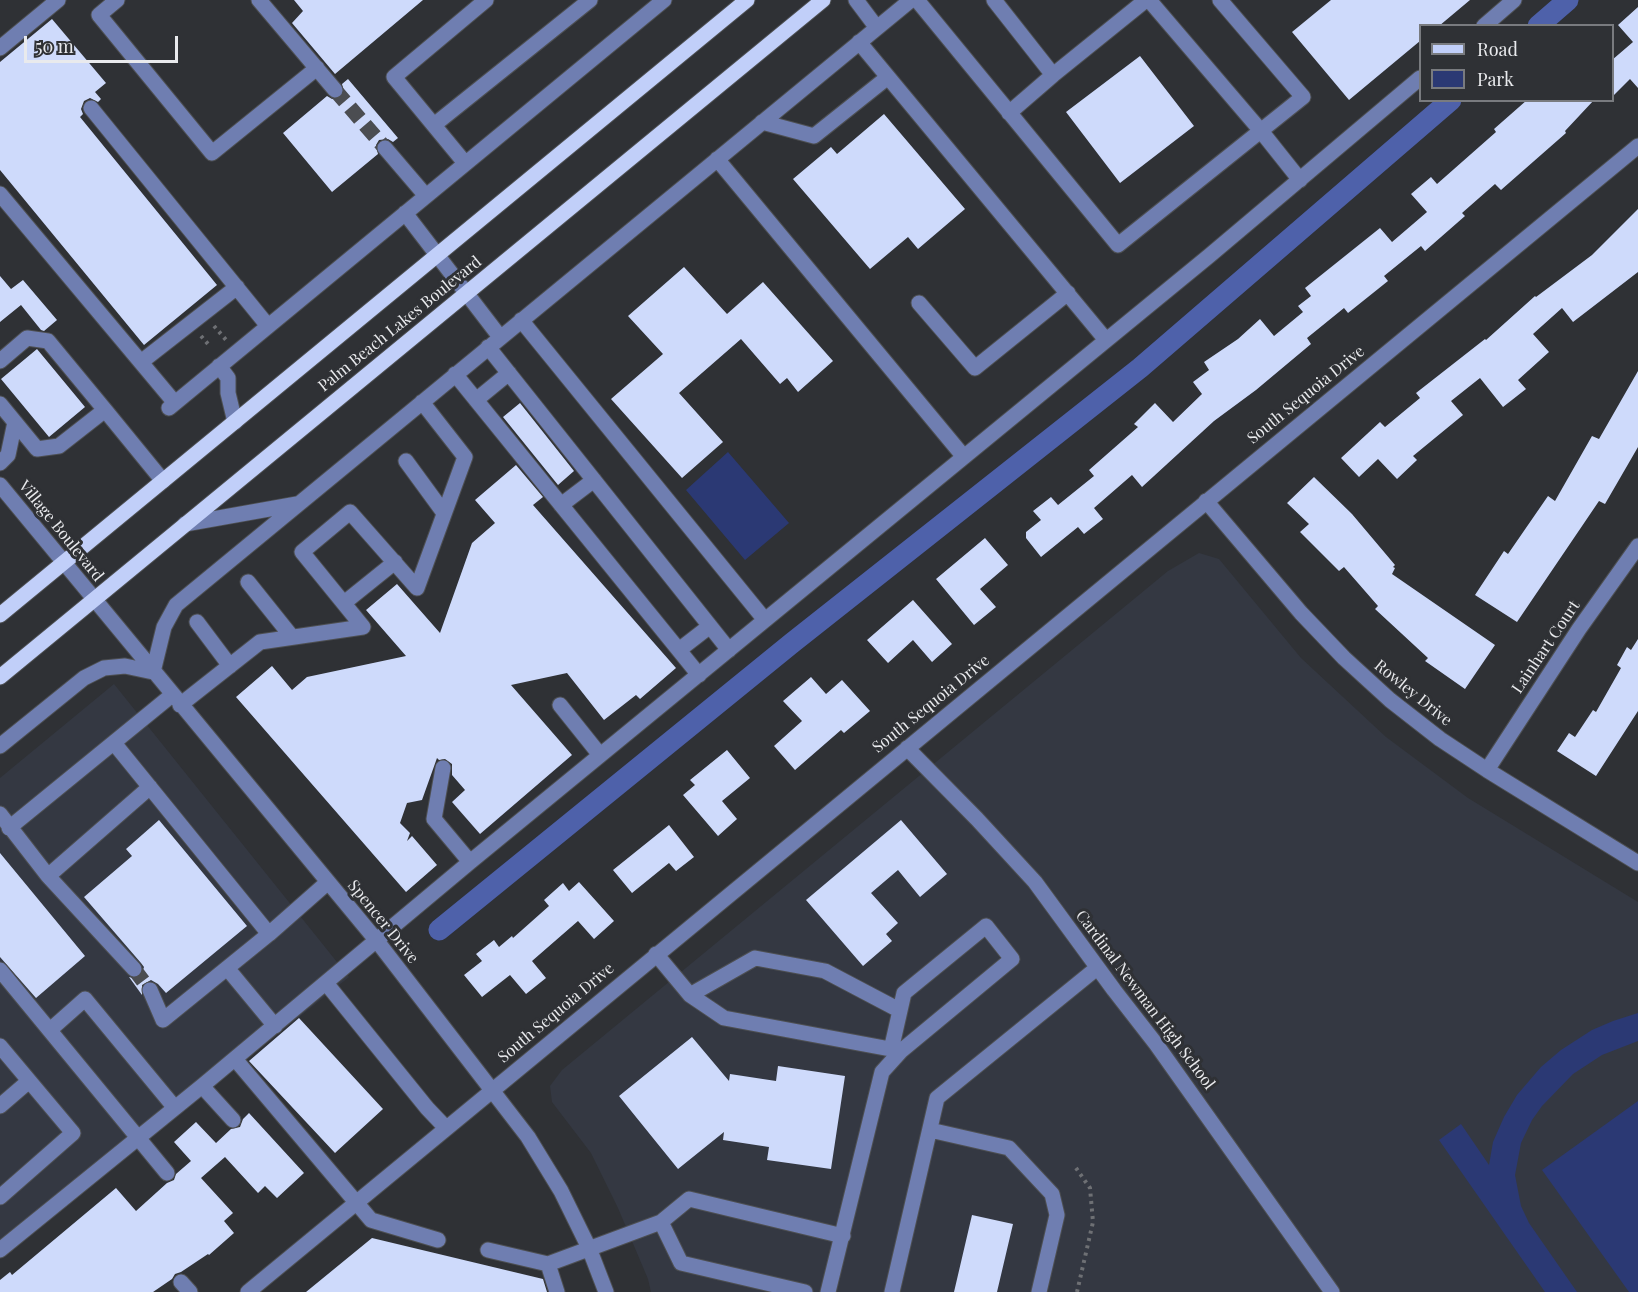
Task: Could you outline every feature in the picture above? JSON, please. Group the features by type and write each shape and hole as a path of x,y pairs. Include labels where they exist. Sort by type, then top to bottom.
{"main road":[{"name":"Palm Beach Lakes Boulevard","path":"4,610 747,0"},
{"name":"Palm Beach Lakes Boulevard","path":"0,677 823,0"}],"street":[{"path":"0,48 58,0"},
{"path":"117,0 99,15 212,153 317,68"},
{"path":"259,0 335,90"},
{"path":"465,163 394,77 486,0"},
{"path":"434,124 590,0"},
{"path":"0,194 141,362 172,405 664,0"},
{"path":"856,0 877,27"},
{"path":"0,746 93,673 104,668 125,666 153,672 164,627 176,605 910,0"},
{"path":"917,0 1118,245 1303,97 1220,0"},
{"path":"994,0 1053,75"},
{"path":"1009,112 1147,0 1261,130 1300,180"},
{"path":"1486,24 1514,0"},
{"path":"859,42 1106,340"},
{"path":"762,122 814,136 888,77"},
{"path":"0,1250 275,1026 470,862 1300,180 1419,79"},
{"path":"91,108 268,326"},
{"name":"South Sequoia Drive","path":"248,1292 1638,146"},
{"path":"385,148 426,196"},
{"path":"717,159 964,457"},
{"path":"405,213 466,293 509,373 729,650"},
{"path":"141,362 237,287"},
{"path":"919,303 975,368 1068,293"},
{"path":"521,320 765,620"},
{"path":"0,361 27,338 48,341 163,481"},
{"path":"219,366 228,378 228,393 235,422"},
{"path":"476,400 509,373"},
{"path":"455,375 699,675"},
{"path":"9,828 114,743 230,666 261,642 363,627 302,552 350,512 417,588 465,457 422,402"},
{"path":"0,404 37,449 59,446 105,410"},
{"path":"0,463 8,456 15,422"},
{"path":"406,461 444,513"},
{"path":"561,505 594,480"},
{"name":"Village Boulevard","path":"0,485 94,599"},
{"name":"Rowley Drive","path":"1206,501 1301,613 1344,658 1390,700 1440,739 1487,770 1638,863"},
{"path":"185,524 298,504"},
{"name":"Lainhart Court","path":"1487,770 1579,629 1638,546"},
{"path":"344,603 395,562"},
{"path":"248,582 292,637"},
{"name":"Spencer Drive","path":"94,599 377,941 528,1137 561,1191 589,1248 606,1292"},
{"path":"197,622 230,666"},
{"path":"679,650 710,626"},
{"path":"561,705 600,755"},
{"path":"114,743 269,934"},
{"name":"Cardinal Newman High School","path":"907,747 1035,882 1156,1044 1332,1292"},
{"path":"443,768 434,819 470,862"},
{"path":"48,876 150,787"},
{"path":"0,814 48,876 134,969"},
{"path":"150,990 163,1020 269,934 328,882"},
{"path":"828,1292 882,1072 896,1050 1012,959 986,926 904,993 899,1010 896,1050"},
{"path":"656,954 690,995 724,1018 896,1050"},
{"path":"690,995 755,958 825,971 899,1010"},
{"path":"227,968 275,1026"},
{"path":"892,1292 937,1098 1097,968"},
{"path":"0,970 140,1137 167,1173"},
{"path":"326,983 427,1108 446,1128"},
{"path":"50,1030 85,999 175,1108"},
{"path":"0,1046 73,1133 0,1197"},
{"path":"235,1059 355,1203 372,1220 438,1240"},
{"path":"0,1106 29,1081"},
{"path":"202,1086 233,1120"},
{"path":"930,1130 1009,1148 1052,1194 1057,1215 1039,1292"},
{"path":"488,1250 548,1263 661,1222 689,1199 843,1236"},
{"path":"661,1222 681,1263 805,1292"},
{"path":"548,1263 557,1292"}],"path":[{"path":"1076,1168 1090,1188 1093,1222 1077,1292"}],"shaded area":[{"path":"1199,553 1219,559 1301,658 1386,737 1468,798 1638,902 1638,1292 651,1292 648,1279 618,1208 591,1153 552,1102 550,1086 562,1070 1168,571"},
{"path":"114,684 349,977 0,1257 0,778"}],"green space":[{"path":"728,452 789,523 745,560 686,490"},
{"path":"1638,1013 1638,1041 1602,1055 1573,1074 1542,1106 1521,1143 1515,1175 1521,1206 1529,1223 1577,1292 1545,1292 1439,1140 1461,1124 1489,1165 1493,1142 1504,1117 1517,1095 1541,1067 1561,1050 1592,1030"},
{"path":"1638,1101 1638,1292 1629,1292 1542,1170"}],"building":[{"path":"294,0 423,0 335,74 292,23 303,11"},
{"path":"1331,0 1470,0 1441,24 1419,24 1419,42 1349,100 1292,32"},
{"path":"1638,7 1638,88 1630,79 1614,95 1614,58 1633,42 1618,25"},
{"path":"52,19 106,83 95,92 101,99 98,102 90,98 84,101 81,109 83,114 80,117 217,285 144,345 0,170 0,62"},
{"path":"1140,56 1194,126 1120,183 1066,112"},
{"path":"348,79 398,138 393,142 388,139 379,140 376,145 378,154 332,192 283,133 327,96 332,99 341,98 344,93 342,84"},
{"path":"1525,102 1592,102 1565,131 1566,133 1501,190 1495,184 1462,213 1465,216 1425,251 1421,246 1384,276 1388,281 1348,313 1344,308 1307,338 1311,344 1256,390 1214,421 1142,487 1132,475 1094,508 1103,519 1084,534 1078,527 1041,557 1026,538 1026,532 1041,520 1033,511 1051,497 1058,505 1094,476 1089,470 1138,427 1134,424 1155,403 1173,422 1202,394 1193,382 1209,370 1204,362 1238,339 1260,319 1274,336 1303,312 1298,306 1311,296 1305,288 1380,228 1392,242 1427,212 1411,194 1431,177 1437,184 1496,132 1494,129"},
{"path":"884,114 965,209 918,249 908,237 870,269 793,179 831,147 837,154"},
{"path":"1638,209 1638,272 1573,322 1562,308 1533,334 1549,352 1518,380 1526,389 1503,407 1480,378 1451,401 1463,415 1413,456 1417,460 1397,479 1378,459 1359,477 1341,458 1380,422 1385,427 1420,398 1416,393 1486,340 1535,296 1592,255"},
{"path":"684,267 727,314 763,282 833,361 798,392 787,378 780,384 741,339 679,393 723,442 682,478 611,399 663,354 628,316"},
{"path":"0,276 11,289 23,280 57,320 44,331 41,330 21,305 0,322"},
{"path":"37,349 85,407 49,437 1,379"},
{"path":"1638,371 1638,447 1605,504 1599,501 1517,622 1475,595 1504,551 1508,554 1548,496 1555,501 1592,436 1599,439"},
{"path":"520,403 574,471 558,485 503,417"},
{"path":"516,465 543,497 533,505 676,668 640,699 636,695 604,720 567,673 511,685 572,755 480,834 452,802 465,790 452,775 452,764 445,759 437,758 422,800 407,803 400,823 410,833 407,841 412,836 437,865 406,892 236,697 272,666 292,690 307,677 406,656 366,610 397,584 440,633 472,543 495,523 475,500"},
{"path":"1314,477 1352,514 1395,565 1392,574 1495,645 1465,689 1425,661 1428,658 1375,609 1378,606 1344,567 1339,571 1300,532 1309,524 1287,503"},
{"path":"985,538 1008,565 980,589 996,607 974,625 936,579"},
{"path":"913,600 952,644 932,662 913,640 888,663 867,640"},
{"path":"1638,639 1638,711 1596,776 1557,751 1569,733 1575,737 1593,710 1596,712 1621,668 1617,665 1627,647 1631,650"},
{"path":"811,677 826,694 842,680 870,711 844,733 841,730 795,770 774,746 802,721 783,701"},
{"path":"727,750 750,778 722,801 737,819 718,836 683,795 695,785 690,780"},
{"path":"159,820 247,926 166,993 151,980 142,985 142,995 129,977 136,979 141,976 144,967 84,897 132,856 126,849"},
{"path":"901,820 947,874 920,897 898,870 871,893 898,923 886,934 892,941 863,966 806,900"},
{"path":"669,825 694,857 676,871 669,863 632,893 613,870"},
{"path":"0,853 85,956 36,998 0,957"},
{"path":"579,882 614,921 594,939 578,921 532,961 546,978 526,994 510,975 482,997 464,975 482,961 476,954 494,940 499,947 512,936 513,938 549,906 544,900 563,883 569,891"},
{"path":"299,1018 383,1109 335,1153 249,1061"},
{"path":"692,1037 729,1081 730,1074 776,1081 778,1066 845,1076 831,1169 767,1160 769,1147 723,1140 724,1132 678,1169 619,1096"},
{"path":"249,1113 304,1173 277,1198 265,1186 258,1193 225,1157 201,1178 233,1213 224,1221 234,1233 209,1255 175,1274 172,1279 153,1292 0,1292 0,1280 10,1272 12,1275 116,1188 136,1211 167,1183 174,1180 176,1174 191,1161 174,1142 196,1122 216,1143 231,1129 240,1127 243,1119"},
{"path":"972,1215 1013,1224 997,1292 954,1292"},
{"path":"372,1238 543,1279 547,1292 306,1292"}],"waterway":[{"path":"1540,24 1568,0"},
{"path":"439,930 792,643 1140,368 1449,102"}],"tunnel":[{"path":"335,90 385,148"},
{"path":"134,969 150,990"}]}
